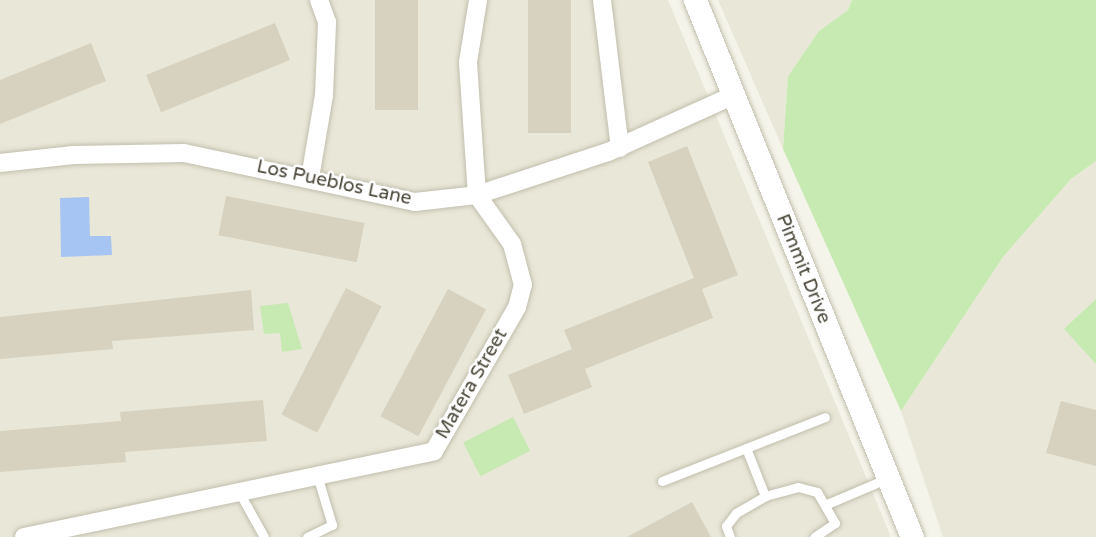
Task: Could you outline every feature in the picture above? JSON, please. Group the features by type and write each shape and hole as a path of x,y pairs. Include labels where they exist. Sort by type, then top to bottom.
{"street":[{"path":"310,178 324,96 327,22 319,0"},
{"path":"477,195 468,62 478,0"},
{"path":"601,0 620,148"},
{"name":"Pimmit Drive","path":"695,0 912,537"},
{"name":"Los Pueblos Lane","path":"0,163 74,155 184,153 415,202 477,195 620,148 734,95"},
{"name":"Matera Street","path":"24,537 434,451 517,307 523,285 512,244 477,195"}],"lane":[{"path":"662,481 825,417"},
{"path":"746,448 765,496"},
{"path":"307,537 332,526 317,475"},
{"path":"827,504 888,478"},
{"path":"730,537 726,526 736,513 765,496 798,487 817,492 827,504 835,523 814,537"},
{"path":"239,492 264,537"}],"shaded area":[{"path":"0,0 668,0 891,537 0,537"},
{"path":"718,0 852,0 848,10 819,31 788,76 783,149"},
{"path":"1096,161 1096,537 943,537 901,411 1003,257 1071,179"}],"green space":[{"path":"852,0 1096,0 1096,161 1071,179 1003,257 901,411 783,149 788,76 819,31 848,10"},
{"path":"1096,299 1096,364 1064,329"},
{"path":"288,303 302,349 282,352 280,333 264,334 260,306"},
{"path":"513,417 530,451 480,476 463,442"}],"water":[{"path":"89,197 90,236 111,236 112,255 61,257 60,198"}],"building":[{"path":"375,0 418,0 418,110 375,110"},
{"path":"528,0 571,0 571,133 528,133"},
{"path":"275,23 290,60 161,112 146,75"},
{"path":"91,43 106,81 0,124 0,80"},
{"path":"687,146 738,275 702,289 713,318 585,369 592,387 524,414 508,375 572,349 564,330 694,278 648,162"},
{"path":"226,196 364,223 357,262 218,235"},
{"path":"346,288 382,306 317,433 282,415"},
{"path":"448,289 486,309 418,436 380,416"},
{"path":"251,290 254,330 112,341 113,349 0,359 0,317"},
{"path":"263,400 267,441 125,452 126,462 0,472 0,431 121,421 120,412"},
{"path":"1061,401 1096,410 1096,466 1046,453"},
{"path":"692,502 711,537 627,537"}]}
